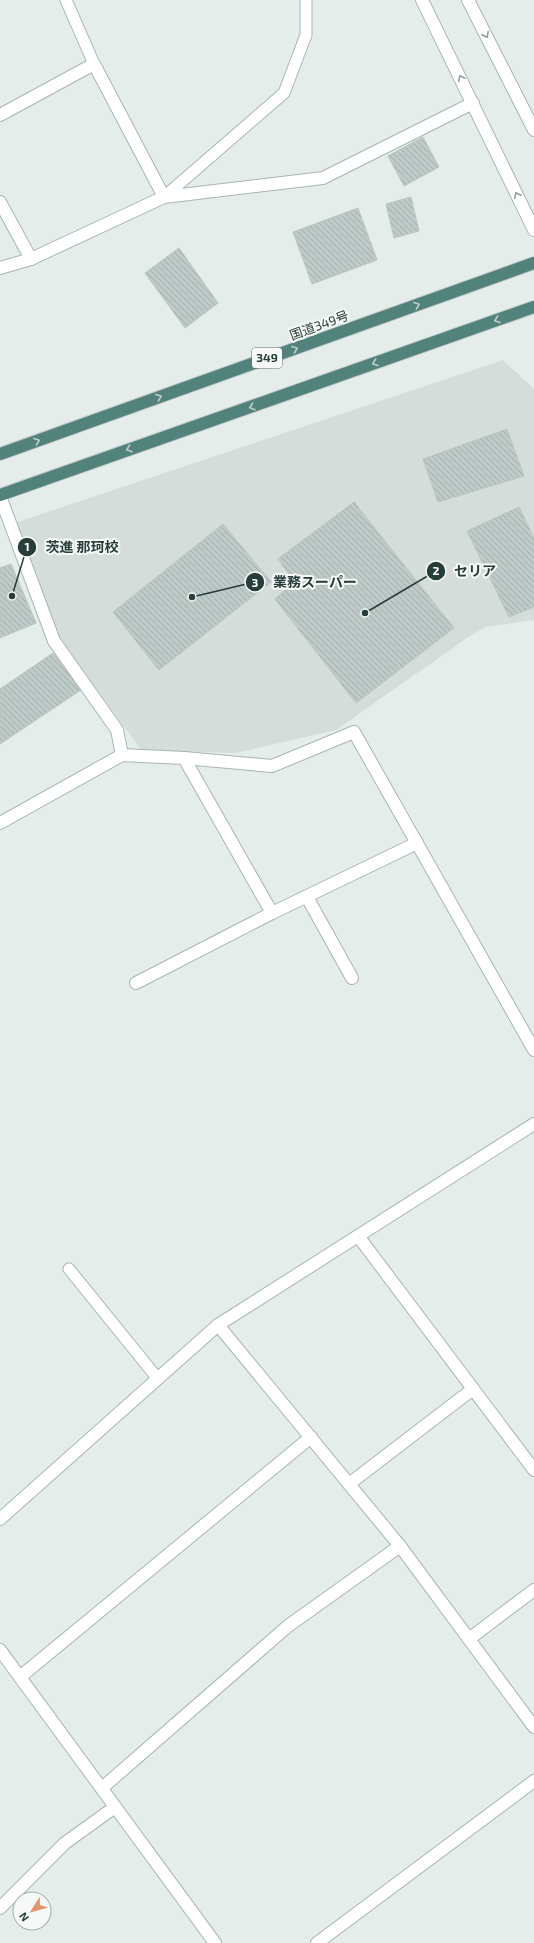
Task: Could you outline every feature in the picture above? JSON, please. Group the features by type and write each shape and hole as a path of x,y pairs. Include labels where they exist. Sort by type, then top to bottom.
{"highway":[{"name":"国道349号","path":"0,454 534,263"},
{"path":"0,495 534,307"}],"street":[{"path":"422,0 534,230"},
{"path":"468,0 534,130"},
{"path":"0,115 94,64 164,196"},
{"path":"0,268 31,259 164,196 323,178 473,103"},
{"path":"0,202 31,259"},
{"path":"0,495 54,641 117,730 122,755"},
{"path":"0,823 122,755 184,758 272,766 354,732 534,1050"},
{"path":"184,758 272,913"},
{"path":"136,983 272,913 416,843"},
{"path":"307,897 352,978"},
{"path":"0,1519 218,1325 534,1124"},
{"path":"358,1236 534,1470"},
{"path":"218,1325 400,1546 534,1727"},
{"path":"349,1484 473,1389"},
{"path":"20,1677 311,1437"},
{"path":"102,1788 288,1626 400,1546"},
{"path":"469,1639 534,1590"},
{"path":"0,1650 215,1943"},
{"path":"317,1943 534,1781"},
{"path":"0,1908 65,1843 115,1807"}],"lane":[{"path":"66,0 94,64"},
{"path":"164,196 284,93 306,36 306,0"},
{"path":"69,1269 158,1379"}],"shaded area":[{"path":"503,360 534,389 534,620 485,627 336,730 236,753 142,751 56,633 15,523"}],"building":[{"path":"423,137 439,167 404,186 388,156"},
{"path":"411,197 419,231 394,238 386,204"},
{"path":"358,208 377,260 312,284 293,232"},
{"path":"179,248 218,303 185,328 145,273"},
{"path":"507,429 524,476 438,502 423,459"},
{"path":"354,502 454,628 356,703 275,599 295,582 278,559"},
{"path":"519,507 534,538 534,607 509,617 467,531"},
{"path":"223,524 271,582 159,670 113,612"},
{"path":"11,564 36,623 0,638 0,568"},
{"path":"53,653 81,690 0,744 0,689"}],"place":[{"name":"茨進 那珂校","path":"12,596"},
{"name":"業務スーパー","path":"192,597"},
{"name":"セリア","path":"365,613"}]}
